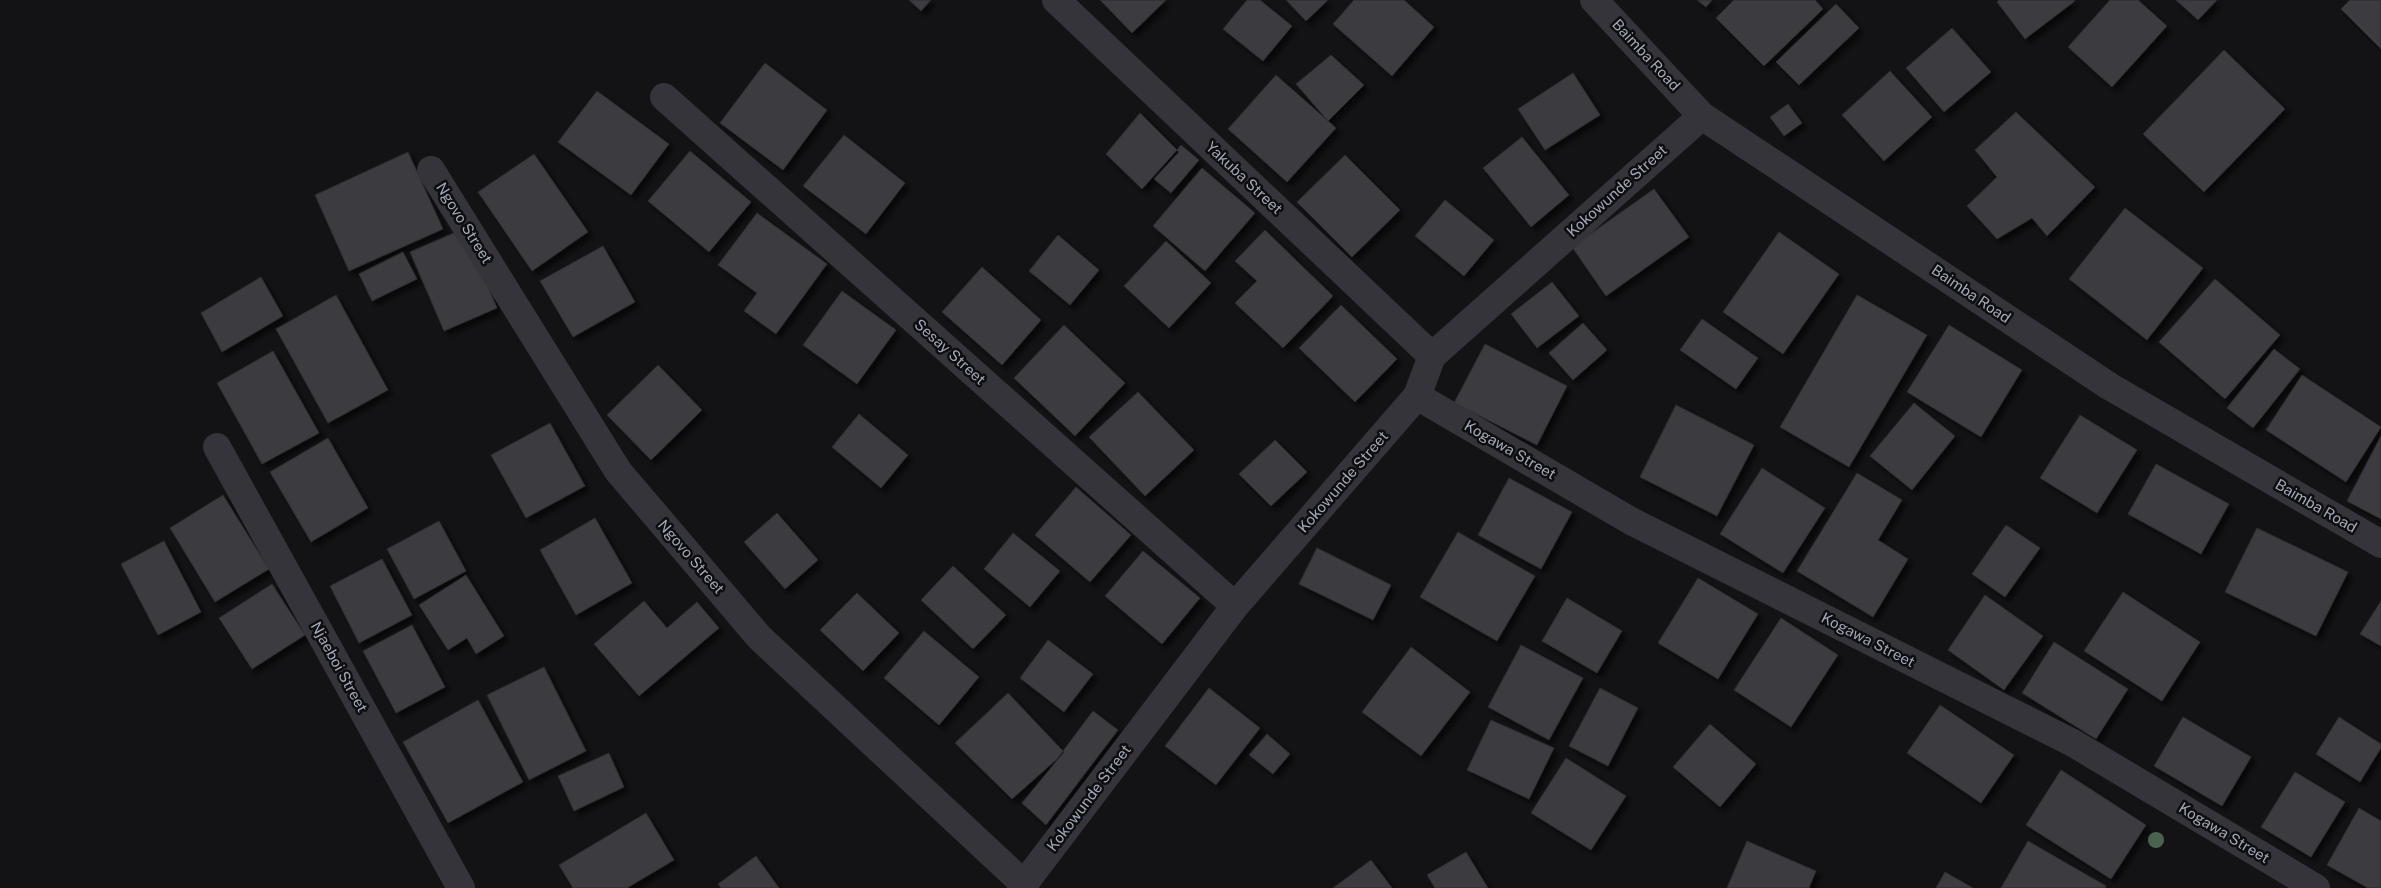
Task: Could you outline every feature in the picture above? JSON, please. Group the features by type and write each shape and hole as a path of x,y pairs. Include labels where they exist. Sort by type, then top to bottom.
{"street":[{"name":"Yakuba Street","path":"1056,0 1432,356"},
{"name":"Baimba Road","path":"1594,0 1702,116 2109,386 2381,544"},
{"name":"Sesay Street","path":"664,98 1235,606"},
{"name":"Kokowunde Street","path":"1022,886 1235,606 1417,396 1432,356 1702,116"},
{"name":"Ngovo Street","path":"431,170 618,472 759,637 1022,886"},
{"name":"Kogawa Street","path":"1417,396 1631,520 2073,743 2316,888"},
{"name":"Njaeboi Street","path":"217,447 460,888"}],"building":[{"path":"909,0 931,0 921,11"},
{"path":"1100,0 1166,0 1132,33"},
{"path":"1247,0 1260,0 1292,26 1263,61 1223,29"},
{"path":"1286,0 1328,0 1306,21"},
{"path":"1354,0 1404,0 1434,27 1392,76 1333,24"},
{"path":"1697,0 1712,0 1706,7"},
{"path":"1734,0 1815,0 1823,9 1764,66 1716,18"},
{"path":"1999,0 2075,1 2025,39 1997,2"},
{"path":"2110,0 2138,0 2167,26 2112,87 2068,47"},
{"path":"2176,0 2217,0 2198,20"},
{"path":"2350,0 2381,0 2381,49 2341,9"},
{"path":"1836,4 1859,28 1799,85 1776,62"},
{"path":"1952,28 1991,72 1944,112 1906,68"},
{"path":"2224,50 2285,109 2204,192 2143,134"},
{"path":"1331,55 1364,85 1328,121 1296,84"},
{"path":"765,63 827,110 783,170 720,123"},
{"path":"1890,71 1932,117 1884,161 1842,115"},
{"path":"1573,73 1600,115 1545,150 1518,109"},
{"path":"1276,75 1336,128 1287,182 1228,129"},
{"path":"597,91 669,144 631,195 558,142"},
{"path":"1788,104 1802,123 1784,136 1770,117"},
{"path":"2016,112 2095,187 2047,236 2032,218 1997,239 1967,206 1997,177 1975,150"},
{"path":"1140,113 1177,150 1142,189 1106,154"},
{"path":"844,135 905,183 866,234 803,186"},
{"path":"1522,137 1569,195 1531,227 1483,168"},
{"path":"1181,145 1199,160 1171,193 1154,179 1179,152 1177,150"},
{"path":"690,151 751,202 709,252 648,201"},
{"path":"408,152 443,229 349,271 315,195"},
{"path":"534,154 588,232 532,271 478,192"},
{"path":"1345,155 1400,210 1352,257 1297,202"},
{"path":"1202,168 1255,213 1205,271 1153,226"},
{"path":"1654,189 1689,237 1606,296 1572,247"},
{"path":"1445,200 1494,240 1464,276 1415,236"},
{"path":"2125,208 2203,268 2147,340 2069,279"},
{"path":"757,213 827,264 776,334 744,311 757,293 718,265"},
{"path":"463,229 497,308 444,331 410,252"},
{"path":"1265,230 1333,296 1283,348 1235,303 1257,281 1235,261"},
{"path":"1779,232 1839,274 1783,354 1723,312"},
{"path":"1058,235 1099,270 1070,305 1029,271"},
{"path":"1166,241 1211,283 1169,328 1124,286"},
{"path":"603,246 635,302 573,337 540,281"},
{"path":"403,252 417,279 372,301 359,274"},
{"path":"982,267 1041,320 1002,365 942,312"},
{"path":"261,277 283,316 222,352 201,313"},
{"path":"2215,279 2280,335 2225,399 2159,342"},
{"path":"1552,282 1579,316 1537,348 1511,314"},
{"path":"842,291 896,330 857,384 803,345"},
{"path":"336,295 388,390 328,423 276,329"},
{"path":"1857,295 1927,335 1849,467 1780,427"},
{"path":"1341,305 1397,359 1355,402 1299,348"},
{"path":"1702,319 1758,358 1736,389 1680,350"},
{"path":"1583,323 1607,350 1573,380 1549,353"},
{"path":"1064,325 1125,383 1075,436 1014,378"},
{"path":"1949,325 2022,370 1981,437 1907,392"},
{"path":"1485,344 1567,386 1537,445 1454,403"},
{"path":"2274,349 2300,369 2253,428 2227,408"},
{"path":"273,351 319,433 262,464 217,383"},
{"path":"658,365 702,410 651,460 607,415"},
{"path":"2302,375 2381,427 2346,482 2266,430"},
{"path":"1138,392 1194,450 1145,496 1089,437"},
{"path":"1914,403 1955,436 1912,490 1870,456"},
{"path":"1676,405 1754,445 1717,516 1640,477"},
{"path":"859,414 908,455 881,488 832,447"},
{"path":"2080,415 2137,450 2097,513 2040,478"},
{"path":"550,423 585,486 526,518 491,455"},
{"path":"2381,436 2381,519 2347,501"},
{"path":"328,438 368,508 311,542 270,472"},
{"path":"1275,440 1307,472 1271,506 1239,474"},
{"path":"2156,464 2229,504 2201,554 2128,514"},
{"path":"1762,468 1825,508 1783,573 1720,534"},
{"path":"1857,473 1902,500 1878,540 1908,559 1873,617 1797,571"},
{"path":"1509,478 1572,512 1541,569 1478,535"},
{"path":"1076,487 1131,535 1090,582 1035,535"},
{"path":"223,495 269,569 215,602 170,528"},
{"path":"777,513 818,560 785,589 744,542"},
{"path":"595,518 632,583 576,615 540,550"},
{"path":"439,521 466,571 414,599 387,549"},
{"path":"2006,525 2040,548 2005,597 1972,574"},
{"path":"2257,528 2348,572 2316,636 2225,592"},
{"path":"1458,532 1535,576 1497,641 1420,597"},
{"path":"1013,533 1060,571 1030,607 984,569"},
{"path":"164,541 201,612 158,635 121,564"},
{"path":"1317,548 1391,585 1373,620 1299,584"},
{"path":"1143,551 1200,598 1162,644 1105,596"},
{"path":"382,559 412,615 359,643 330,586"},
{"path":"953,566 1006,615 973,649 921,600"},
{"path":"466,575 504,636 476,654 467,638 448,650 419,605"},
{"path":"1698,578 1758,614 1718,679 1658,643"},
{"path":"272,584 305,635 252,669 219,618"},
{"path":"2123,592 2200,642 2162,701 2084,651"},
{"path":"857,593 899,633 863,671 820,630"},
{"path":"1985,595 2043,636 2004,690 1948,650"},
{"path":"1567,598 1622,631 1597,673 1542,641"},
{"path":"644,601 667,628 697,602 719,628 639,696 594,644"},
{"path":"2381,601 2381,646 2360,634"},
{"path":"1781,618 1838,655 1791,727 1734,690"},
{"path":"412,625 445,687 396,713 363,651"},
{"path":"924,631 979,677 939,725 884,678"},
{"path":"1048,640 1093,674 1064,712 1020,678"},
{"path":"2054,642 2128,689 2096,739 2022,693"},
{"path":"1521,645 1583,678 1549,740 1488,707"},
{"path":"1411,647 1470,692 1421,756 1362,712"},
{"path":"544,667 586,751 529,780 487,695"},
{"path":"1209,688 1260,728 1216,785 1165,746"},
{"path":"1600,688 1638,708 1608,766 1569,746"},
{"path":"1008,693 1063,751 1057,759 1012,799 955,743"},
{"path":"478,700 523,782 448,823 403,742"},
{"path":"1940,705 2014,755 1981,803 1907,753"},
{"path":"1093,711 1118,730 1046,825 1022,803 1064,752"},
{"path":"2183,717 2251,757 2222,806 2154,766"},
{"path":"2339,717 2381,744 2381,748 2360,782 2316,754"},
{"path":"1491,720 1554,748 1529,799 1467,770"},
{"path":"1710,724 1756,764 1720,807 1673,767"},
{"path":"1267,734 1290,754 1273,774 1249,755"},
{"path":"609,753 624,787 574,811 558,776"},
{"path":"1566,758 1626,796 1591,850 1531,813"},
{"path":"2061,770 2146,825 2111,879 2026,825"},
{"path":"2295,772 2345,802 2311,857 2261,827"},
{"path":"2359,808 2381,821 2381,888 2368,888 2327,865"},
{"path":"646,813 674,860 627,888 573,888 559,865"},
{"path":"1747,841 1816,871 1809,888 1727,888"},
{"path":"2028,841 2106,886 2105,888 2001,888"},
{"path":"1466,852 1488,888 1435,888 1427,875"},
{"path":"756,856 779,888 721,888 718,884"},
{"path":"1371,860 1392,888 1333,888"},
{"path":"1945,872 1973,888 1936,888"}]}
